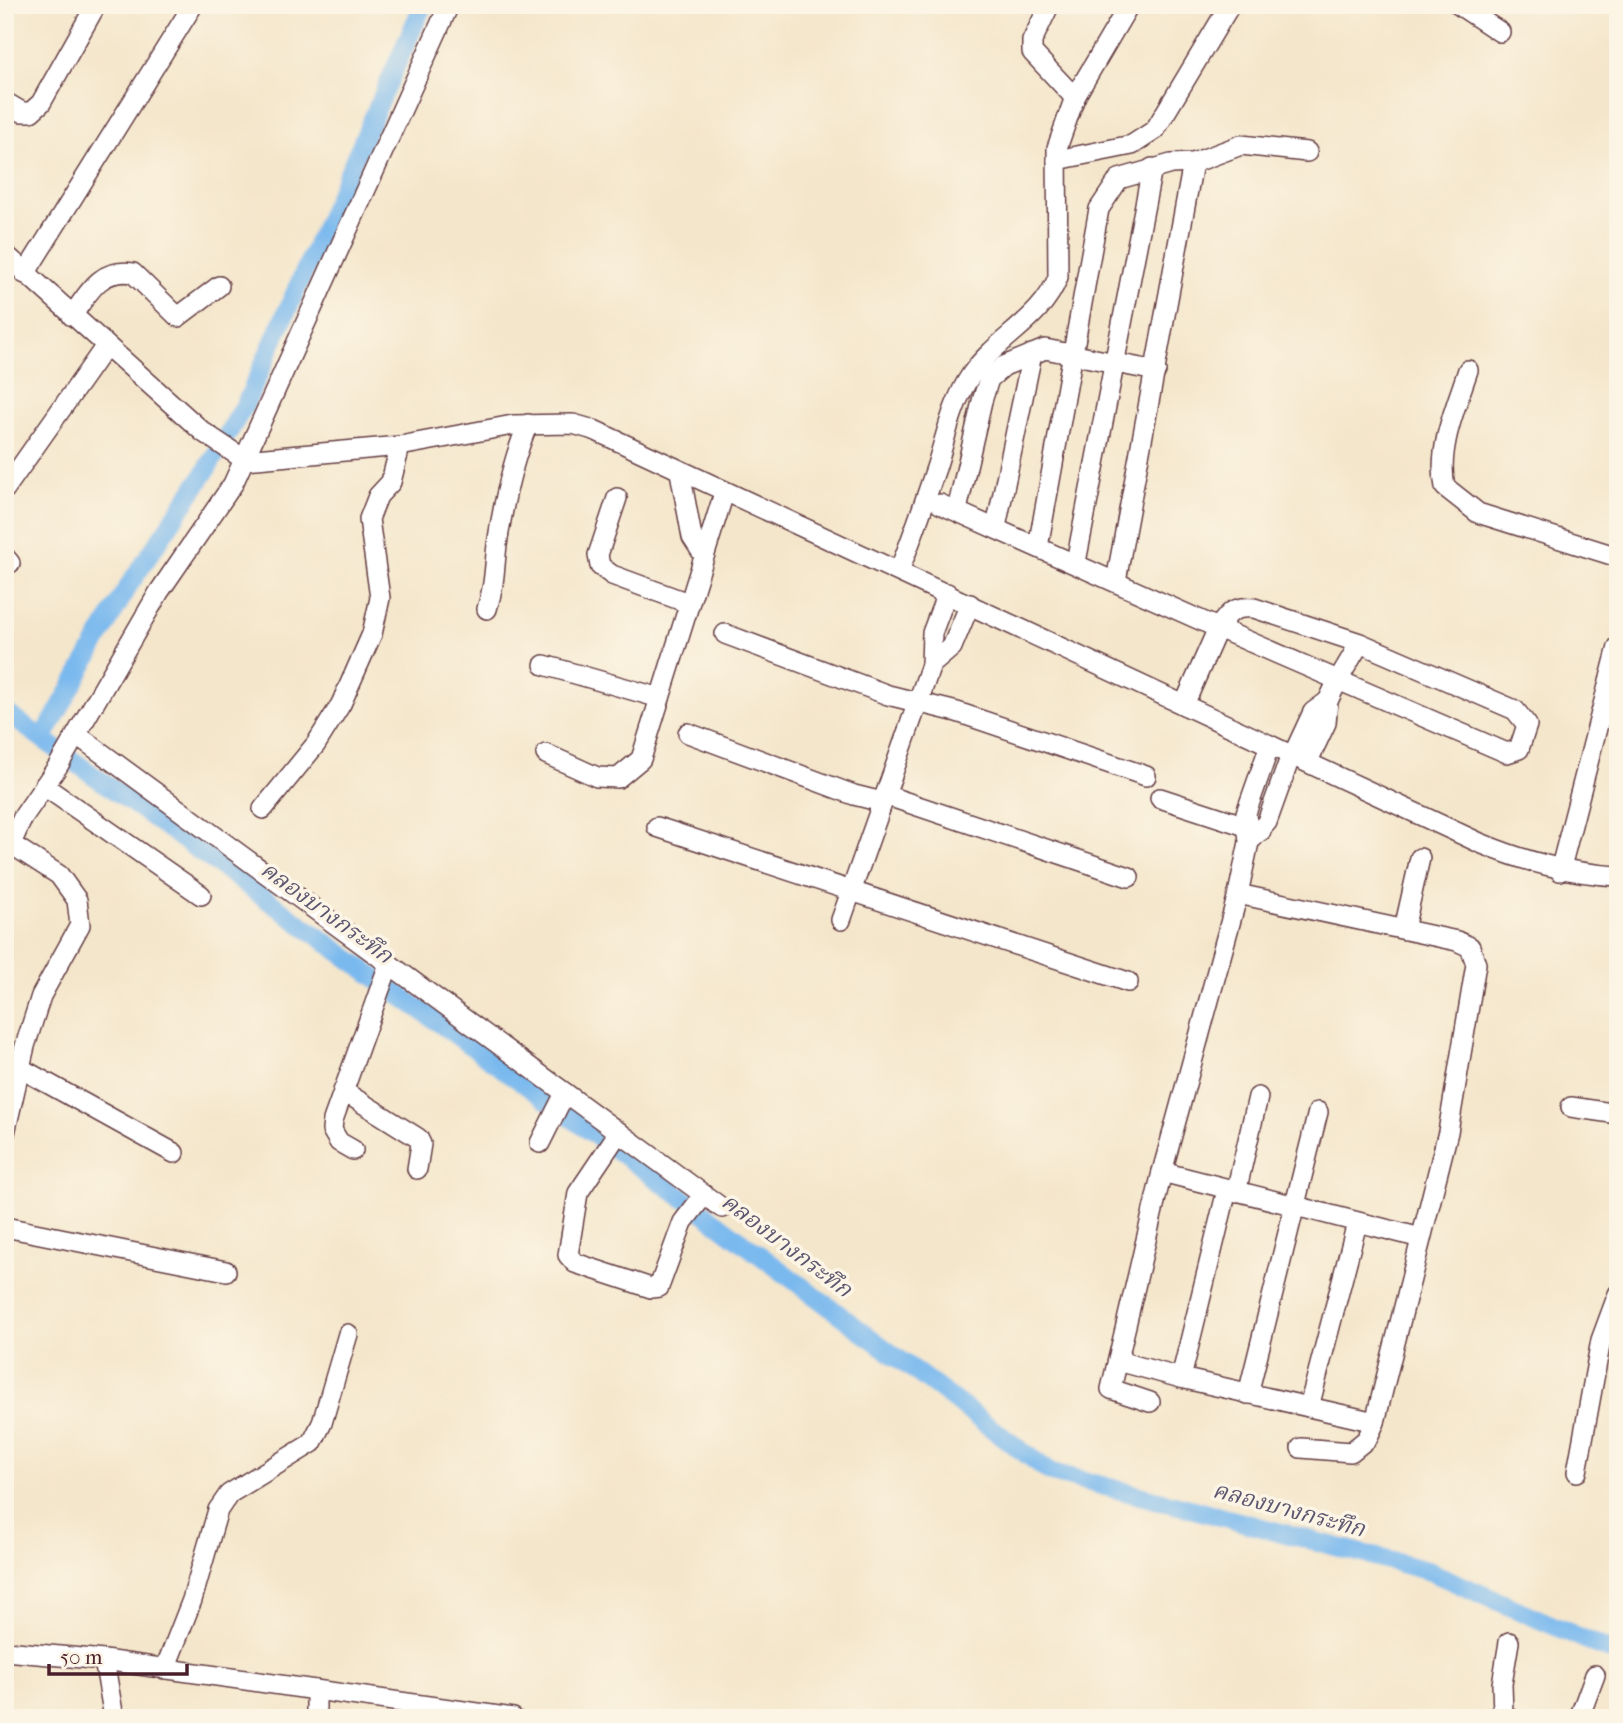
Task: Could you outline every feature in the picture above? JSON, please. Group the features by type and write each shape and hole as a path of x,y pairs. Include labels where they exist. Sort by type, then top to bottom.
{"street":[{"path":"5,102 22,112 31,112 41,103 96,5"},
{"path":"25,274 193,5"},
{"path":"5,1133 41,996 80,925 76,900 59,875 8,850 23,817 58,766 159,592 233,484 237,455 449,5"},
{"path":"899,571 955,409 969,377 988,352 1032,316 1051,295 1058,277 1057,148 1074,98 1129,5"},
{"path":"1057,160 1132,145 1155,130 1230,5"},
{"path":"1459,5 1500,32"},
{"path":"1048,8 1030,48 1074,98"},
{"path":"1038,547 1100,209 1119,179 1152,168 1193,163 1241,145 1307,152"},
{"path":"1116,581 1193,163"},
{"path":"1076,562 1152,168"},
{"path":"5,254 105,347 203,432 237,455 400,446 528,424 573,424 594,430 724,493 947,593 1480,843 1525,861 1560,871 1618,876"},
{"path":"72,316 98,279 109,273 133,273 178,317 219,286"},
{"path":"5,489 105,347"},
{"path":"1156,371 1045,349 1004,366 989,379 948,507 1076,562 1218,628 1507,753 1519,750 1527,725 1515,710 1360,643 1254,608 1240,606 1229,612 1218,628 1184,705"},
{"path":"996,527 1032,354"},
{"path":"1468,370 1450,425 1441,468 1446,487 1478,513 1543,536 1618,556"},
{"path":"487,609 496,580 496,549 502,515 528,424"},
{"path":"263,809 316,744 341,704 372,634 380,598 369,519 378,496 391,482 400,446"},
{"path":"680,472 692,537 703,554"},
{"path":"546,754 597,777 618,778 641,759 724,493"},
{"path":"617,498 598,555 600,566 612,575 688,603"},
{"path":"841,920 931,665 932,633 947,593"},
{"path":"931,665 952,647 970,604"},
{"path":"725,634 888,695 957,712 1146,776"},
{"path":"1252,833 1298,757 1326,723 1328,701 1360,643"},
{"path":"1560,871 1618,647"},
{"path":"544,665 660,698"},
{"path":"688,733 855,795 884,798 1129,877"},
{"path":"73,740 386,972 703,1198 722,1208"},
{"path":"1150,1402 1111,1389 1162,1172 1238,894 1270,745"},
{"path":"44,786 201,895"},
{"path":"1160,798 1252,833"},
{"path":"5,807 23,817"},
{"path":"657,827 1128,982"},
{"path":"1404,929 1420,858"},
{"path":"1238,894 1404,929 1470,947 1476,964 1448,1132 1375,1422 1367,1439 1351,1452 1301,1448"},
{"path":"353,1150 340,1142 332,1130 343,1091 386,972"},
{"path":"20,1068 174,1153"},
{"path":"343,1091 418,1138 421,1144 417,1169"},
{"path":"544,1135 564,1097"},
{"path":"1181,1378 1258,1097"},
{"path":"1571,1107 1618,1114"},
{"path":"1248,1394 1318,1112"},
{"path":"618,1135 578,1193 568,1255 575,1263 651,1288 659,1287 683,1222 703,1198"},
{"path":"1162,1172 1421,1238"},
{"path":"1309,1407 1357,1223"},
{"path":"5,1227 226,1271"},
{"path":"1577,1472 1601,1340 1618,1294"},
{"path":"165,1669 192,1600 218,1510 229,1494 312,1443 321,1423 348,1334"},
{"path":"1118,1361 1375,1422"},
{"path":"1509,1642 1502,1684 1503,1714 1509,1718"},
{"path":"5,1651 104,1660 513,1718"},
{"path":"104,1660 114,1718"},
{"path":"1578,1718 1595,1675"},
{"path":"316,1690 316,1718"}],"waterway":[{"path":"43,738 129,585 204,474 246,403 423,5"},
{"name":"คลองบางกระทึก","path":"5,712 697,1208 1050,1472 1429,1571 1618,1654"}]}
